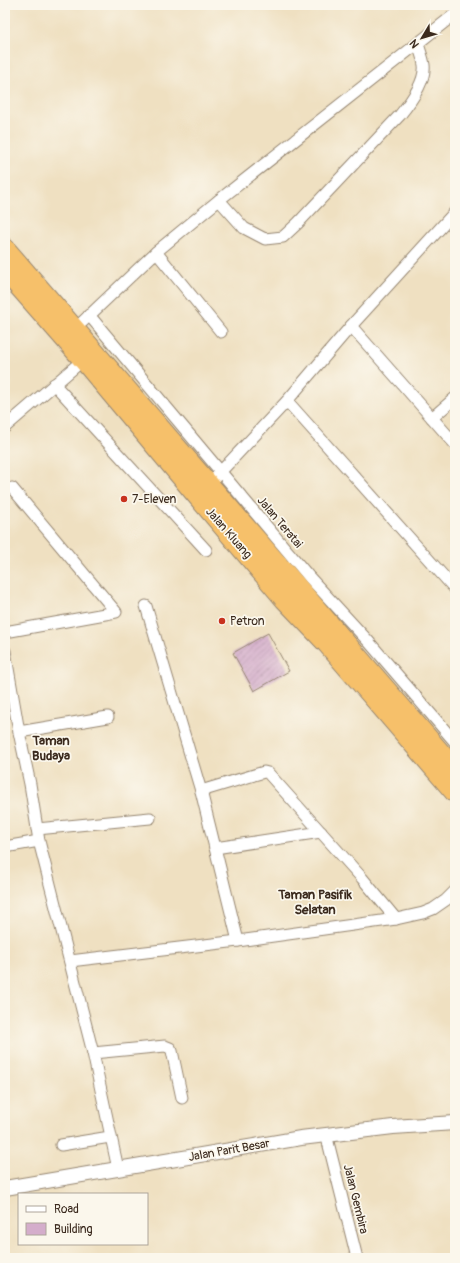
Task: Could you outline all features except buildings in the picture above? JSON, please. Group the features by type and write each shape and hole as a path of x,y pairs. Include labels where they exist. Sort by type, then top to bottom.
{"highway":[{"name":"Jalan Kluang","path":"5,248 75,329 215,478 364,647 455,768"},
{"name":"Jalan Kluang","path":"5,271 83,360 286,600 327,644 455,793"}],"street":[{"path":"75,329 156,252 219,200 455,14"},
{"path":"219,200 244,228 265,239 283,237 389,127 413,99 420,84 424,66 418,44"},
{"path":"89,315 215,478 287,401 351,326 455,212"},
{"path":"156,252 221,332"},
{"path":"351,326 455,444"},
{"path":"5,427 83,360"},
{"path":"54,384 206,550"},
{"path":"432,418 455,398"},
{"path":"287,401 455,590"},
{"path":"5,632 116,612 12,488"},
{"path":"146,606 201,791 238,941"},
{"path":"364,647 455,742"},
{"path":"5,651 39,841 93,1053 118,1169"},
{"path":"19,732 108,717"},
{"path":"201,791 264,772 272,776 396,919"},
{"path":"37,829 150,818"},
{"path":"216,848 321,832"},
{"path":"5,847 39,841"},
{"path":"70,961 238,941 396,919 422,913 433,908 455,892"},
{"path":"93,1053 165,1046 170,1048 172,1051 182,1098"},
{"name":"Jalan Parit Besar","path":"5,1188 118,1169 328,1140 393,1127 455,1123"},
{"path":"61,1145 110,1137"},
{"name":"Jalan Gembira","path":"328,1140 357,1258"}],"place":[{"name":"7-Eleven","path":"124,499"},
{"name":"Petron","path":"222,621"}],"district":[{"name":"Taman Budaya","path":"51,748"},
{"name":"Taman Pasifik Selatan","path":"315,902"}]}
